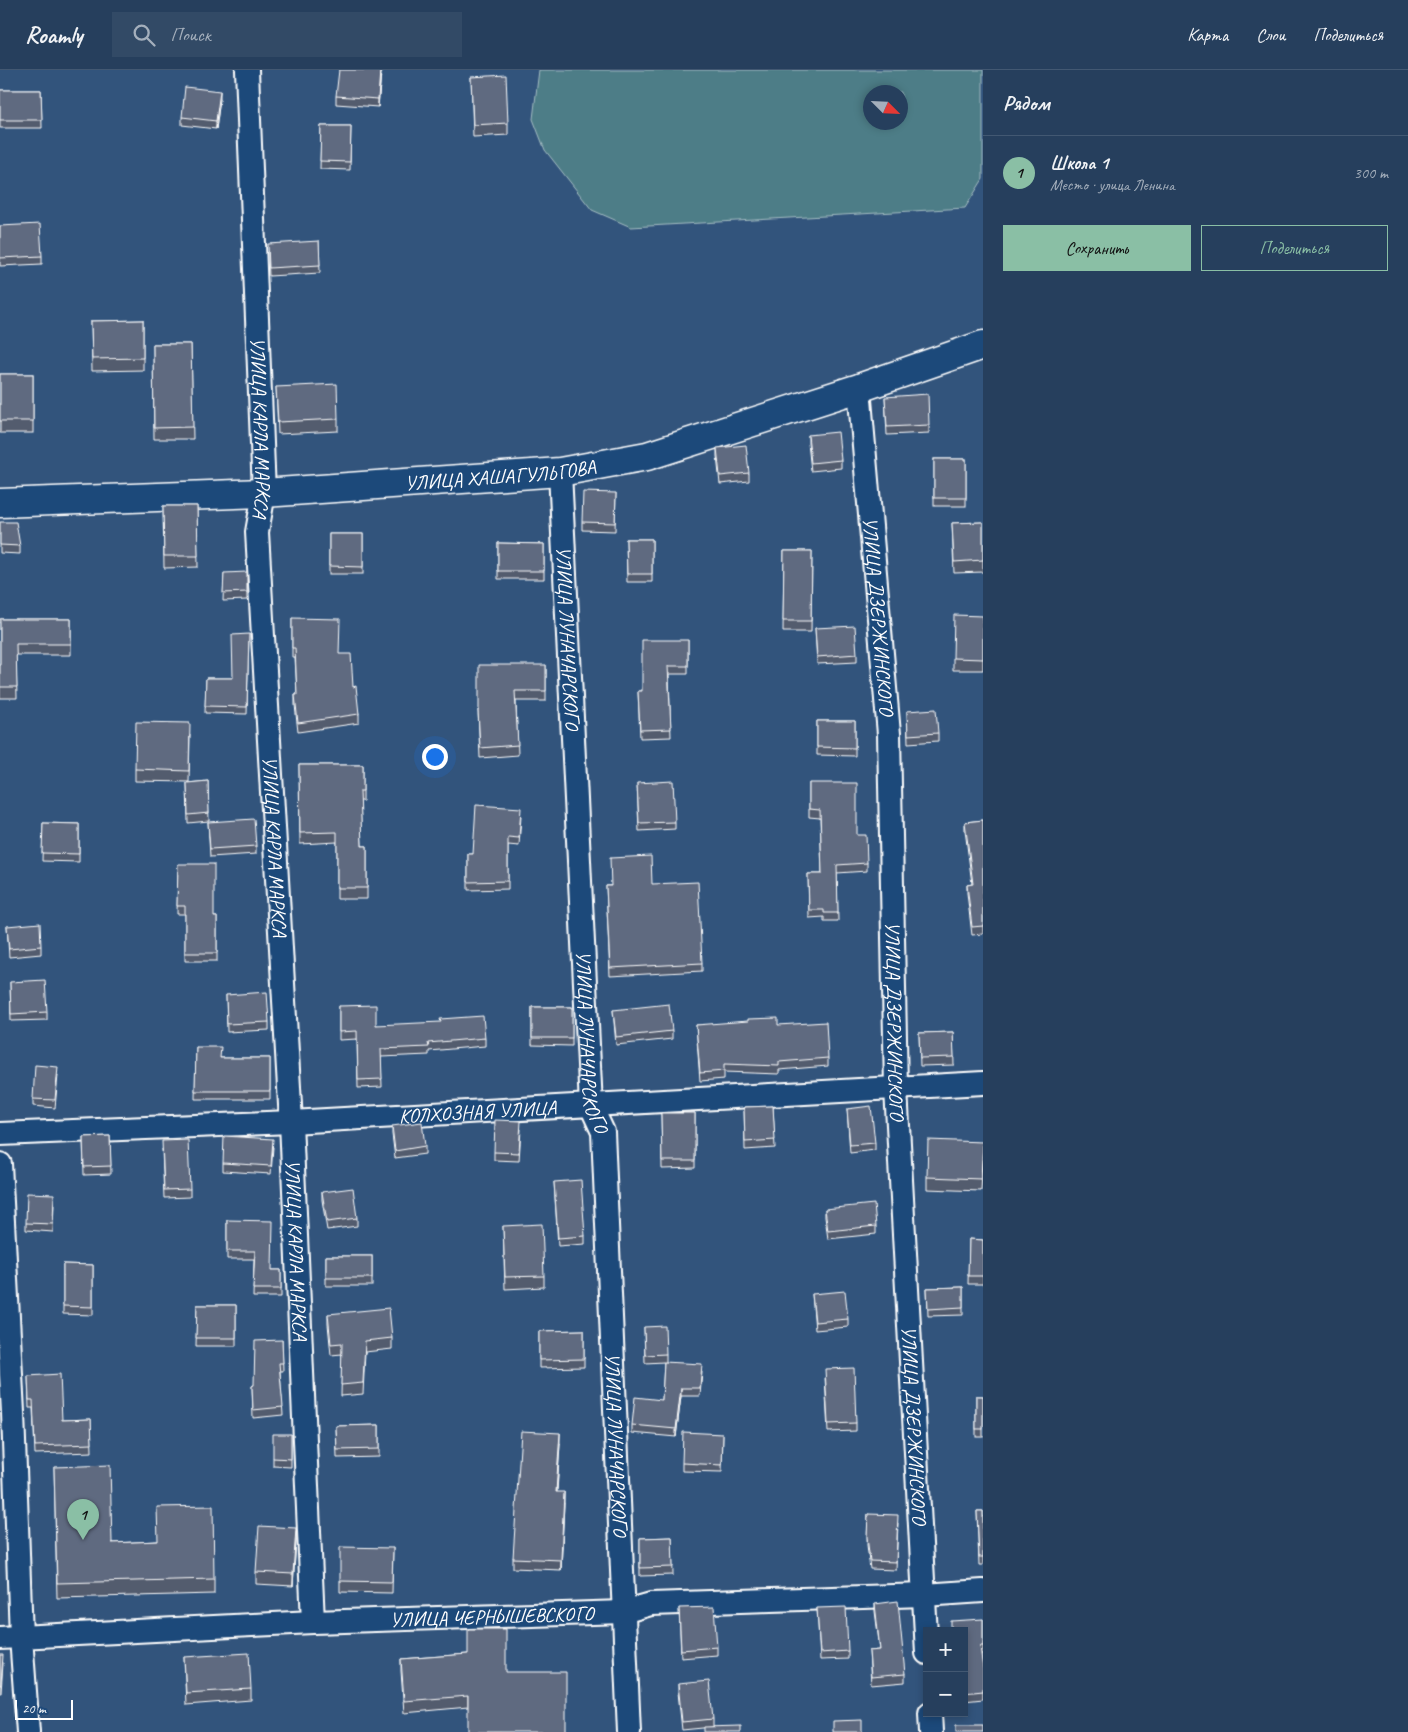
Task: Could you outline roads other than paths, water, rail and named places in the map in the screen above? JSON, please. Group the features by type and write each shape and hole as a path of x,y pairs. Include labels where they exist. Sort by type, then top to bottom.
{"main road":[{"name":"УЛИЦА ХАШАГУЛЬГОВА","path":"0,503 264,493 560,472 647,456 859,388 983,345"}],"street":[{"name":"УЛИЦА КАРЛА МАРКСА","path":"247,70 264,493 257,532 290,1122 313,1622"},
{"name":"УЛИЦА ДЗЕРЖИНСКОГО","path":"859,388 889,734 896,1089 926,1627"},
{"name":"УЛИЦА ЛУНАЧАРСКОГО","path":"560,472 591,1106 603,1132 629,1732"},
{"name":"КОЛХОЗНАЯ УЛИЦА","path":"0,1134 290,1122 983,1083"},
{"path":"0,1164 13,1413 10,1637 28,1732"},
{"name":"УЛИЦА ЧЕРНЫШЕВСКОГО","path":"10,1637 313,1622 624,1612 650,1604 924,1595 983,1591"},
{"path":"930,1717 931,1732"}],"place":[{"name":"Школа 1","path":"83,1540"}]}
